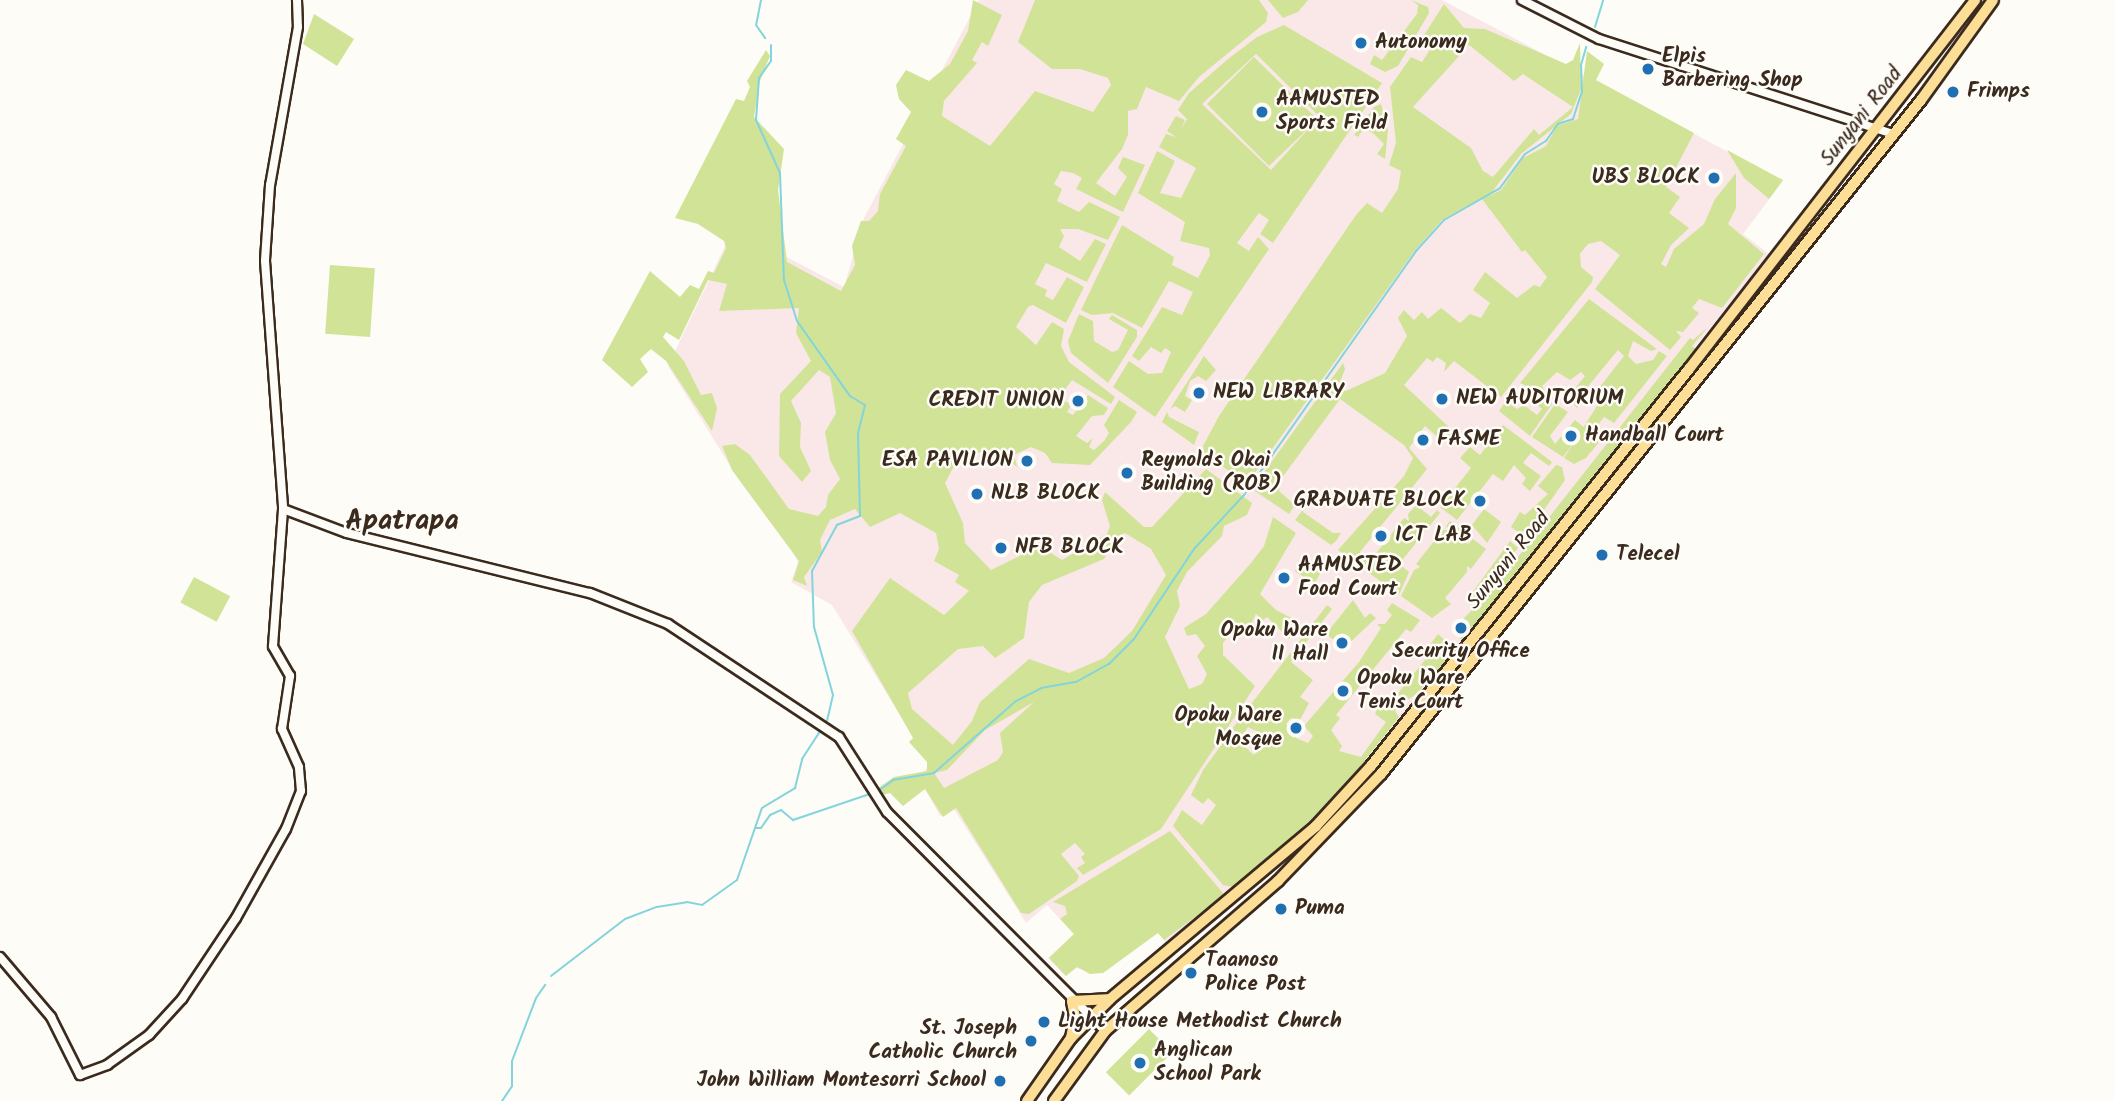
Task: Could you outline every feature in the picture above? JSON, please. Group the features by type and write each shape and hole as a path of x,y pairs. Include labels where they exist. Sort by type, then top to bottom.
{"main road":[{"name":"Sunyani Road","path":"1027,1101 1071,1038 1091,1017 1316,826 1343,797 1575,510 1975,0"},
{"path":"1054,1101 1105,1031 1330,832 1436,707 1593,506 1894,134 1993,0"},
{"path":"1575,510 1593,506"},
{"path":"1071,1038 1075,1017 1072,1001 1110,999"}],"street":[{"path":"0,957 51,1017 80,1075 107,1065 149,1035 182,999 236,918 286,829 300,791 299,766 282,729 290,676 273,646 283,509 265,261 270,185 298,27 297,0"},
{"path":"1522,0 1599,39 1894,134"},
{"path":"283,509 347,533 590,593 668,624 839,737 887,813 1072,1001 1105,1031"}],"shaded area":[{"path":"979,0 1442,0 1783,181 1743,234 1769,254 1345,787 1285,847 1165,942 1158,932 1106,971 1073,968 1065,976 1048,958 1074,934 1047,905 1026,923 954,809 940,816 918,776 931,765 832,605 791,582 798,562 793,553 739,480 668,366 733,229 844,287 864,218"}],"green space":[{"path":"973,0 1002,15 988,46 982,42 972,60 977,63 944,101 942,116 990,146 1035,91 1093,112 1111,85 1108,78 1080,69 1052,69 1018,42 1035,0 1259,0 1268,13 1266,22 1199,77 1179,101 1146,87 1137,109 1128,111 1128,135 1122,149 1096,183 1115,196 1127,177 1118,168 1123,157 1145,165 1123,212 1076,189 1082,178 1073,173 1061,171 1054,184 1062,189 1057,201 1079,212 1089,202 1120,217 1108,240 1078,229 1060,229 1064,236 1059,247 1080,261 1095,239 1106,244 1087,282 1046,263 1035,284 1047,290 1045,296 1053,300 1067,277 1084,287 1066,323 1033,305 1028,307 1016,327 1036,345 1052,322 1064,329 1061,346 1069,362 1115,397 1111,404 1072,380 1058,399 1072,404 1067,412 1073,415 1088,395 1108,408 1104,415 1092,416 1076,436 1087,443 1093,438 1089,447 1094,450 1104,441 1109,433 1104,425 1119,400 1137,412 1131,422 1090,465 1052,463 1045,453 1031,447 1014,455 1017,467 999,451 984,450 954,466 945,483 963,523 965,543 991,570 1040,546 1062,560 1107,534 1110,526 1102,500 1105,492 1144,527 1152,527 1206,469 1252,503 1247,515 1224,526 1222,536 1187,572 1177,591 1180,606 1165,637 1189,689 1202,684 1207,674 1197,656 1205,646 1196,634 1187,636 1184,628 1206,614 1251,563 1264,546 1273,517 1296,533 1260,594 1276,610 1301,623 1289,639 1267,617 1263,620 1256,614 1250,626 1239,623 1223,643 1223,655 1255,686 1161,829 1083,875 1077,868 1085,863 1081,857 1085,854 1075,843 1061,854 1079,876 1077,881 1029,914 1021,913 956,808 943,817 925,789 903,806 890,793 881,795 877,789 894,777 927,771 927,762 909,742 913,738 852,631 890,578 944,615 969,591 955,582 959,575 934,561 939,549 936,533 900,513 870,527 855,509 830,520 820,540 822,552 804,577 807,586 793,580 799,561 732,470 722,446 735,444 750,455 789,509 818,516 826,507 828,495 840,479 830,460 825,432 836,413 830,377 819,370 791,401 801,423 800,447 811,471 802,482 779,456 780,394 811,361 796,333 799,308 719,311 727,284 708,280 679,340 666,332 663,337 684,361 701,395 712,393 717,408 712,431 666,361 651,349 640,359 648,372 632,387 602,360 650,271 680,297 690,285 699,289 708,271 714,273 726,248 724,241 698,224 675,218 736,99 744,101 750,87 747,81 766,50 770,56 760,81 754,117 784,149 778,190 787,262 841,291 855,265 852,246 861,221 869,221 878,211 880,194 906,146 896,139 911,112 899,99 896,85 906,70 929,81 950,64 968,31","holes":["1125,533 1151,549 1166,575 1132,631 1104,658 1069,673 1029,659 980,702 972,721 953,745 912,709 908,693 958,649 983,646 995,658 1024,638 1029,602 1042,585 1104,559 1115,539","1034,702 1000,733 1003,752 998,760 944,788 934,773 947,770 985,730"]},
{"path":"1268,0 1308,0 1298,12 1283,18"},
{"path":"1411,0 1428,7 1429,13 1398,66 1385,72 1370,64 1374,55 1382,60 1417,14 1418,5"},
{"path":"1444,4 1464,28 1485,29 1566,64 1573,60 1580,43 1581,89 1571,114 1521,154 1492,192 1442,220 1416,249 1247,484 1204,453 1203,446 1219,416 1356,215 1367,203 1382,213 1398,189 1401,171 1389,165 1396,143 1390,87 1411,57 1422,62 1435,42 1424,35","holes":["1469,45 1514,81 1523,74 1573,107 1539,135 1534,129 1493,177 1483,171 1471,148 1413,107"]},
{"path":"314,14 354,39 337,66 303,44"},
{"path":"1284,25 1382,83 1273,243 1260,234 1269,220 1259,213 1237,243 1249,251 1258,237 1269,249 1155,417 1113,387 1129,361 1148,374 1162,373 1171,352 1165,348 1161,353 1151,347 1139,361 1132,356 1162,307 1182,315 1193,292 1169,281 1142,328 1113,313 1092,315 1081,310 1122,225 1174,257 1172,265 1198,278 1210,255 1209,248 1180,241 1185,222 1138,193 1157,151 1175,161 1160,193 1181,198 1196,168 1159,147 1166,134 1176,137 1167,131 1176,116 1185,120 1181,129 1187,119 1178,110 1189,93 1257,37","holes":["1256,54 1319,116 1317,119 1254,57 1207,104 1269,166 1312,125 1271,170 1202,104"]},
{"path":"1587,51 1604,64 1596,80 1694,133 1666,187 1680,197 1669,213 1689,228 1671,245 1661,264 1666,267 1674,249 1704,224 1715,199 1736,173 1736,208 1728,224 1764,254 1722,308 1699,299 1692,308 1699,313 1683,332 1676,331 1681,337 1670,350 1595,289 1620,255 1601,241 1588,244 1580,254 1581,267 1593,277 1592,282 1501,397 1454,361 1444,372 1446,363 1437,357 1433,362 1427,358 1404,385 1452,430 1450,437 1440,439 1425,426 1409,448 1427,469 1360,552 1370,561 1378,560 1381,556 1377,552 1404,518 1409,521 1408,514 1422,499 1420,508 1431,517 1437,510 1440,513 1399,564 1409,572 1399,595 1338,550 1404,476 1413,458 1404,445 1340,399 1281,479 1279,491 1295,505 1289,514 1252,489 1343,363 1345,369 1338,387 1346,391 1385,373 1407,336 1398,318 1404,310 1414,320 1422,312 1428,319 1441,308 1460,323 1470,314 1481,318 1490,303 1473,290 1485,272 1517,298 1534,285 1540,287 1547,277 1525,250 1522,252 1482,199 1501,190 1523,158 1546,146 1557,126 1578,119"},
{"path":"1381,104 1388,130 1385,159 1377,154 1384,144 1374,134 1364,128 1358,137 1354,135 1374,107"},
{"path":"1727,150 1783,180 1769,199 1744,178"},
{"path":"330,265 375,268 370,337 325,334"},
{"path":"1589,299 1657,349 1651,351 1633,341 1628,356 1636,364 1653,360 1659,351 1667,356 1614,423 1604,417 1591,434 1600,441 1586,458 1574,464 1564,458 1602,398 1595,393 1624,356 1618,350 1580,396 1584,399 1577,408 1568,397 1585,376 1581,372 1570,380 1557,372 1542,386 1552,404 1530,436 1499,411 1506,401 1517,409 1524,405 1537,415 1542,409 1534,402 1541,393 1520,383"},
{"path":"1079,314 1093,321 1094,341 1112,352 1118,350 1128,330 1109,319 1112,315 1137,330 1137,337 1108,383 1071,353 1068,341"},
{"path":"1707,328 1692,346 1696,349 1462,640 1459,637 1466,626 1464,618 1492,590 1690,338 1693,340"},
{"path":"1204,356 1216,370 1206,381 1198,376 1190,381 1185,396 1192,400 1185,412 1175,406 1170,409"},
{"path":"1555,404 1568,412 1550,436 1555,444 1575,420 1585,428 1563,457 1532,437"},
{"path":"1167,412 1169,417 1199,432 1194,445 1162,422"},
{"path":"1503,425 1552,462 1549,466 1531,453 1523,463 1541,476 1530,491 1522,484 1526,478 1514,465 1503,481 1493,474 1457,520 1440,507 1471,468 1460,458 1470,447 1480,455"},
{"path":"1556,465 1562,467 1565,480 1525,537 1511,527 1520,512 1525,515 1548,494 1538,486"},
{"path":"1305,507 1303,512 1333,533 1341,533 1331,545 1295,520"},
{"path":"1484,509 1501,522 1487,543 1472,525"},
{"path":"1450,521 1464,532 1460,538 1468,544 1473,539 1486,549 1471,569 1467,566 1467,572 1445,598 1451,604 1432,618 1401,596 1414,570 1420,567 1416,564 1443,530 1450,530 1446,526"},
{"path":"1510,541 1518,548 1477,599 1466,601"},
{"path":"1301,561 1321,573 1315,583 1295,571"},
{"path":"194,577 230,596 217,622 180,603"},
{"path":"1353,600 1365,618 1370,613 1376,618 1344,648 1326,634"},
{"path":"1392,603 1420,620 1411,632 1406,629 1336,715 1340,718 1331,730 1342,746 1339,751 1361,757 1386,722 1375,714 1381,700 1395,697 1429,655 1425,651 1438,634 1448,643 1451,654 1417,694 1400,704 1395,711 1399,717 1337,796 1260,867 1233,887 1223,885 1173,826 1182,810 1202,825 1216,805 1208,798 1203,804 1191,795 1203,770 1230,733 1254,755 1268,737 1248,727 1242,736 1232,729 1327,605 1332,609 1291,662 1313,680 1300,697 1309,703 1300,720 1291,718 1286,724 1298,735 1296,738 1308,743 1313,736 1304,726 1359,662 1381,628 1377,624 1385,624 1392,615 1387,610"},
{"path":"1170,831 1223,893 1222,897 1164,940 1158,933 1103,973 1090,974 1077,967 1066,976 1049,958 1074,934 1060,919 1067,914 1065,906 1053,902"},
{"name":"Anglican School Park","path":"1149,1029 1172,1052 1129,1095 1106,1072"}],"waterway":[{"path":"761,0 756,25 765,38"},
{"path":"1595,27 1603,0"},
{"path":"771,45 771,61 759,78 756,120 780,173 784,280 797,321 850,396 865,405 858,433 860,516 837,525 812,571 814,627 833,695 827,720"},
{"path":"878,791 893,780 934,773 1016,701 1041,688 1076,682 1109,664 1134,639 1194,549 1244,495 1416,251 1444,220 1500,188 1525,154 1546,141 1558,124 1573,119 1582,92 1581,65 1586,47"},
{"path":"551,976 625,919 657,907 687,902 702,905 737,880 762,808 795,788 802,759 821,730"},
{"path":"755,828 761,828 770,815 781,810 793,820 870,794"},
{"path":"502,1101 512,1086 512,1061 536,998 545,985"}],"place":[{"name":"Autonomy","path":"1361,43"},
{"name":"Elpis Barbering Shop","path":"1648,69"},
{"name":"Frimps","path":"1953,92"},
{"name":"AAMUSTED Sports Field","path":"1262,112"},
{"name":"UBS BLOCK","path":"1714,178"},
{"name":"NEW LIBRARY","path":"1199,393"},
{"name":"NEW AUDITORIUM","path":"1442,399"},
{"name":"CREDIT UNION","path":"1078,401"},
{"name":"Handball Court","path":"1571,436"},
{"name":"FASME","path":"1423,440"},
{"name":"ESA PAVILION","path":"1027,461"},
{"name":"Reynolds Okai Building (ROB)","path":"1127,473"},
{"name":"NLB BLOCK","path":"977,494"},
{"name":"GRADUATE BLOCK","path":"1480,501"},
{"name":"ICT LAB","path":"1381,536"},
{"name":"NFB BLOCK","path":"1001,548"},
{"name":"Telecel","path":"1602,555"},
{"name":"AAMUSTED Food Court","path":"1284,578"},
{"name":"Security Office","path":"1461,628"},
{"name":"Opoku Ware II Hall","path":"1342,643"},
{"name":"Opoku Ware Tenis Court","path":"1343,691"},
{"name":"Opoku Ware Mosque","path":"1296,728"},
{"name":"Puma","path":"1281,909"},
{"name":"Taanoso Police Post","path":"1191,973"},
{"name":"Light House Methodist Church","path":"1044,1022"},
{"name":"St. Joseph Catholic Church","path":"1031,1041"},
{"name":"Anglican School Park","path":"1140,1063"},
{"name":"John William Montesorri School","path":"1000,1081"}],"district":[{"name":"Apatrapa","path":"402,522"}]}
